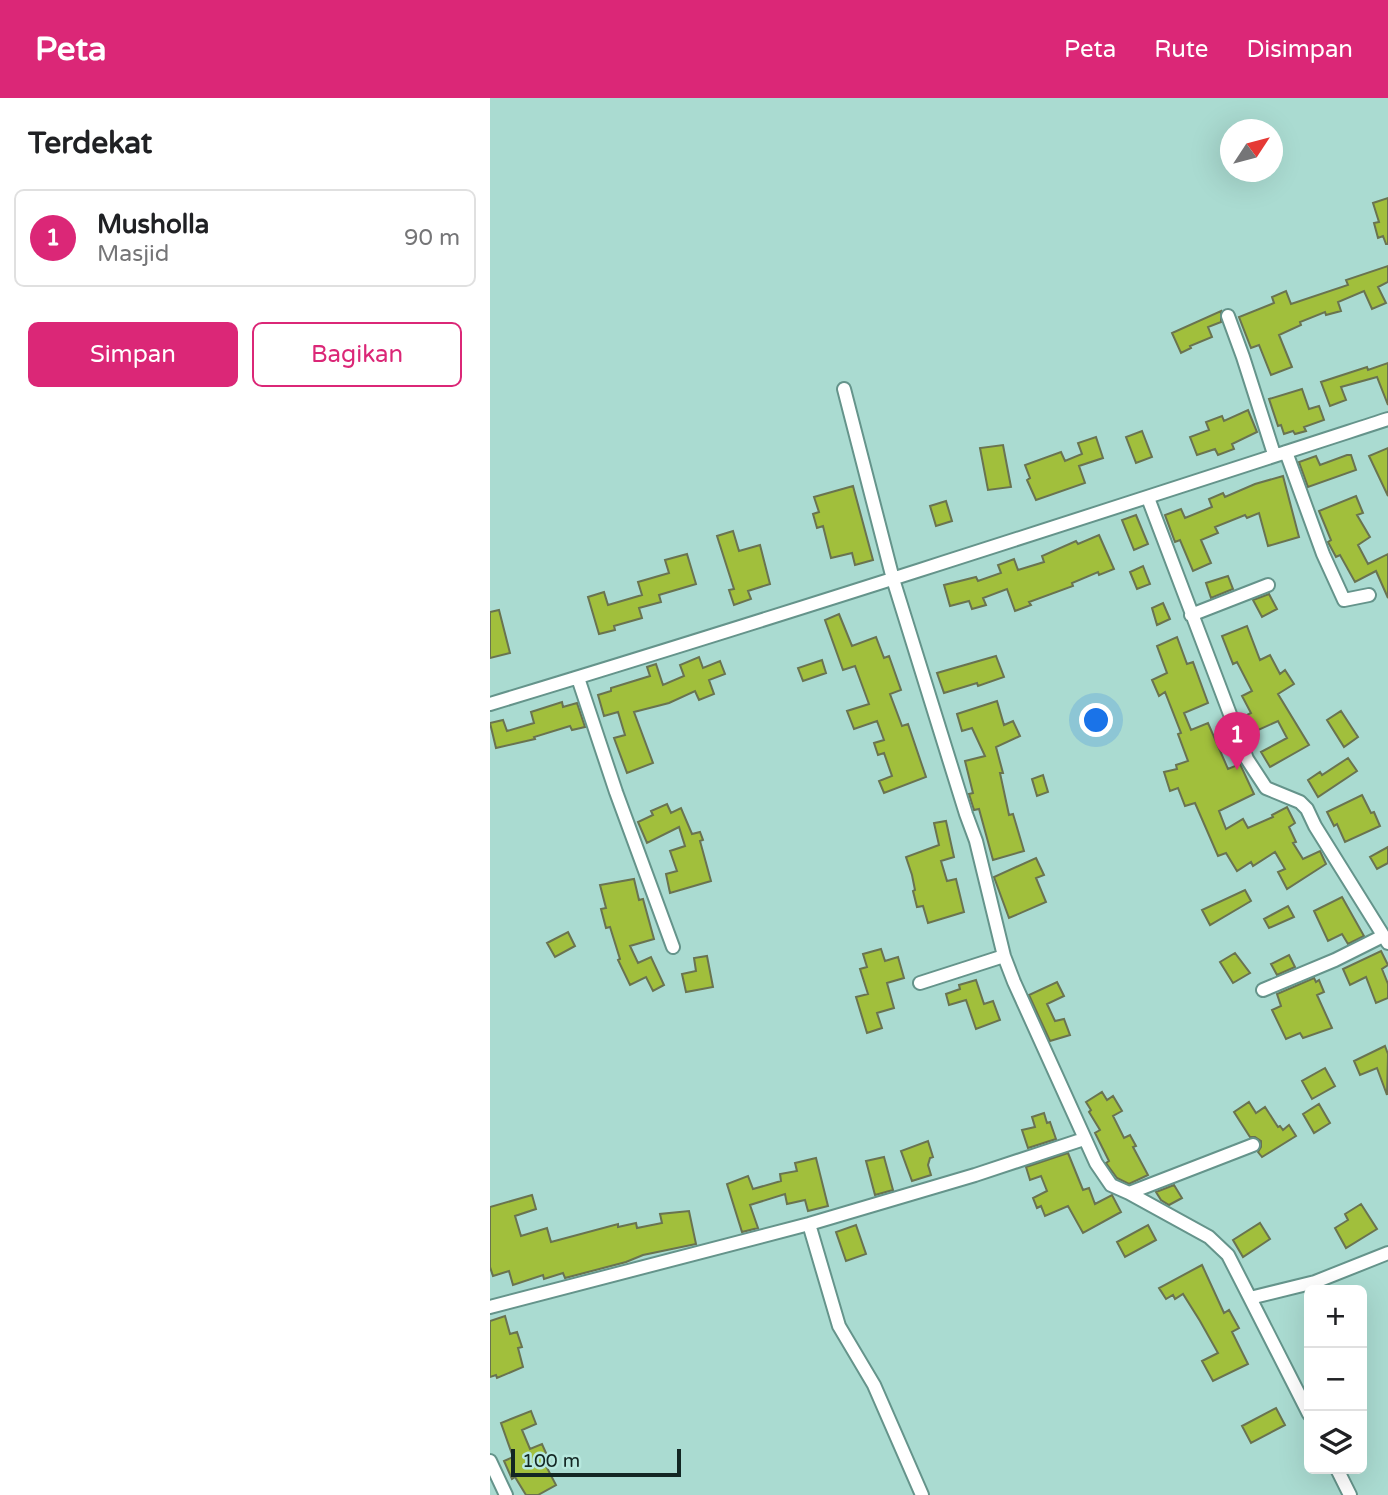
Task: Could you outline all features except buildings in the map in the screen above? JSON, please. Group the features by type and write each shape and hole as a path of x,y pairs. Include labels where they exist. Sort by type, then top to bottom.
{"street":[{"path":"1228,316 1280,453 1344,600 1369,595"},
{"path":"844,389 893,579 961,802 976,841 1004,956 1084,1139 1111,1185 1209,1237 1228,1255 1307,1411"},
{"path":"490,704 893,579 1388,419"},
{"path":"1148,498 1247,759 1266,788 1300,802 1307,810 1386,940 1264,990"},
{"path":"1191,615 1268,585"},
{"path":"578,678 616,792 673,947"},
{"path":"920,983 1004,956"},
{"path":"490,1307 809,1224 975,1175 1084,1139"},
{"path":"1129,1193 1253,1145"},
{"path":"809,1224 839,1326 874,1385 922,1495"},
{"path":"1250,1298 1315,1282 1388,1253"},
{"path":"490,1461 506,1495"},
{"path":"1339,1474 1350,1495"}],"place":[{"name":"Musholla","path":"1237,770"}]}
